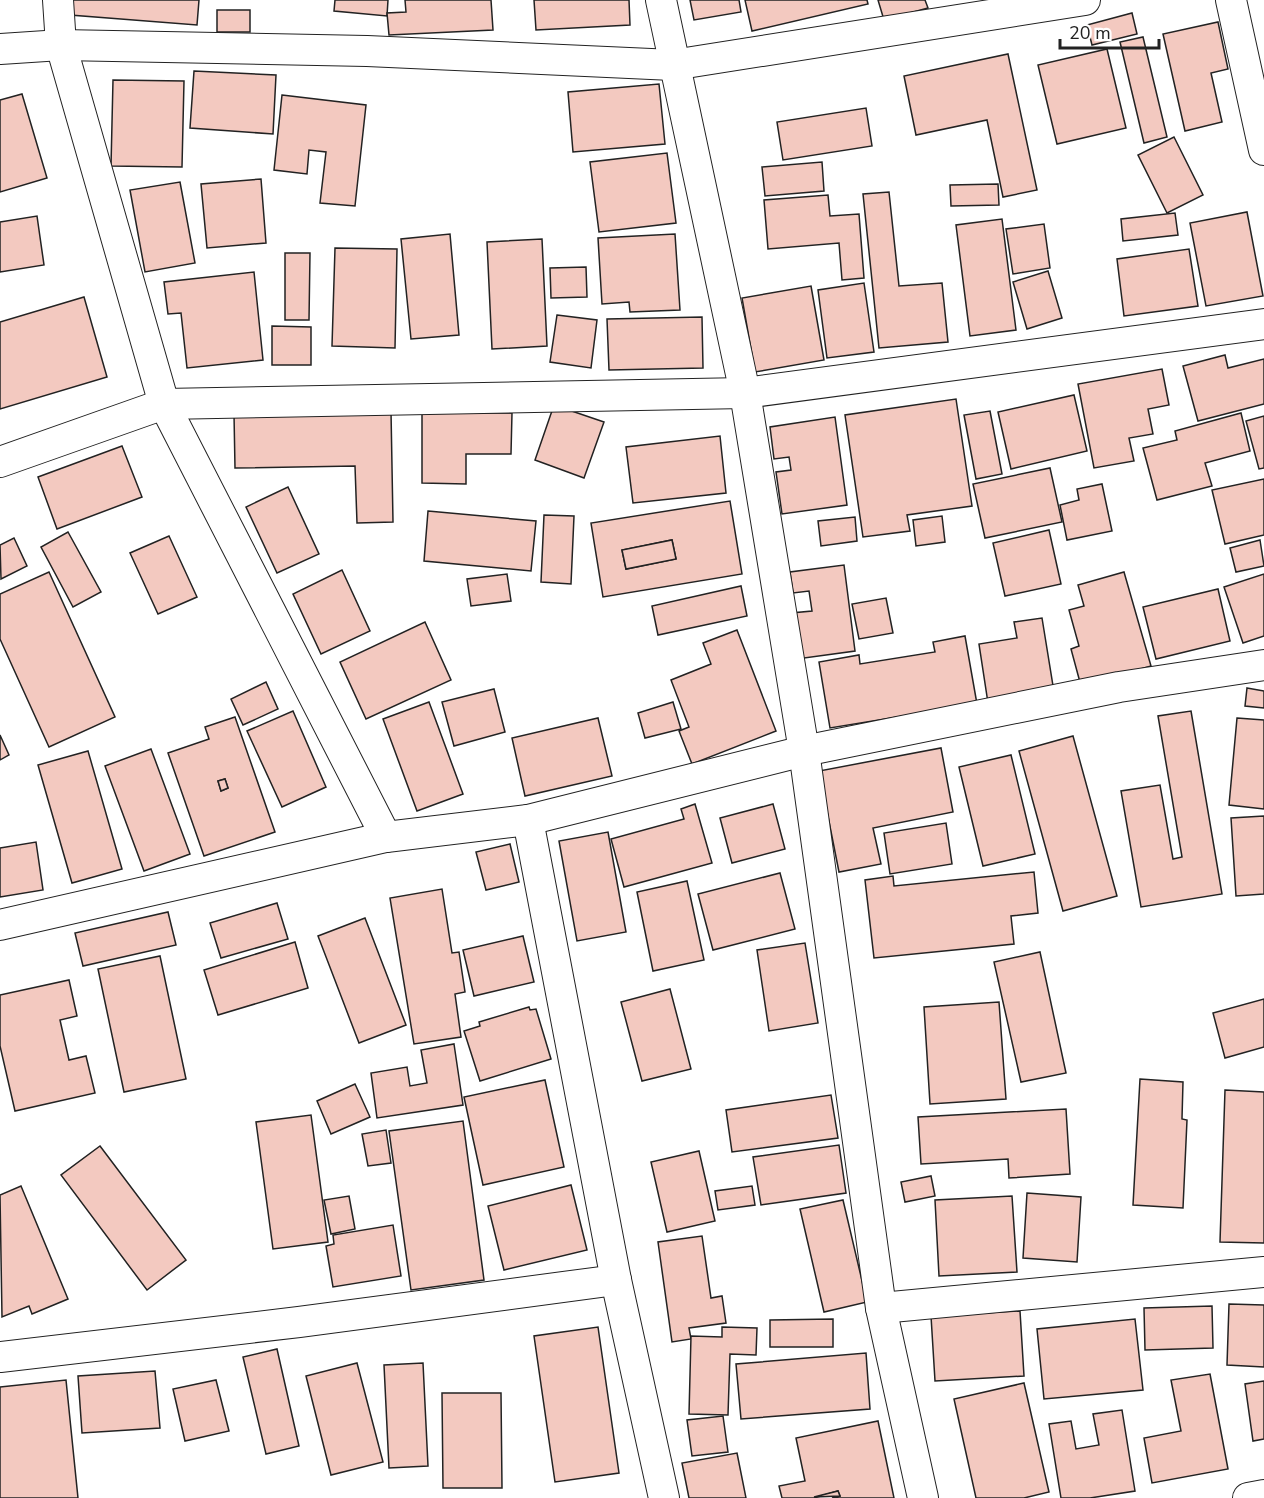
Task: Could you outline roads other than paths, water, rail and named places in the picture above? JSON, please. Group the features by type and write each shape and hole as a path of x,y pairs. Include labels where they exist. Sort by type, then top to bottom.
{"street":[{"path":"58,0 61,45 164,404 386,837"},
{"path":"661,0 745,393 804,751 881,1308 923,1498"},
{"path":"0,49 61,45 367,51 674,65 1085,0"},
{"path":"1231,0 1264,150"},
{"path":"0,462 164,404 745,393 1264,324"},
{"path":"0,925 386,837 528,820 804,751 1119,687 1264,665"},
{"path":"528,820 616,1280 664,1498"},
{"path":"881,1308 1264,1272"},
{"path":"0,1357 299,1322 616,1280"},
{"path":"1248,1498 1264,1495"}]}
